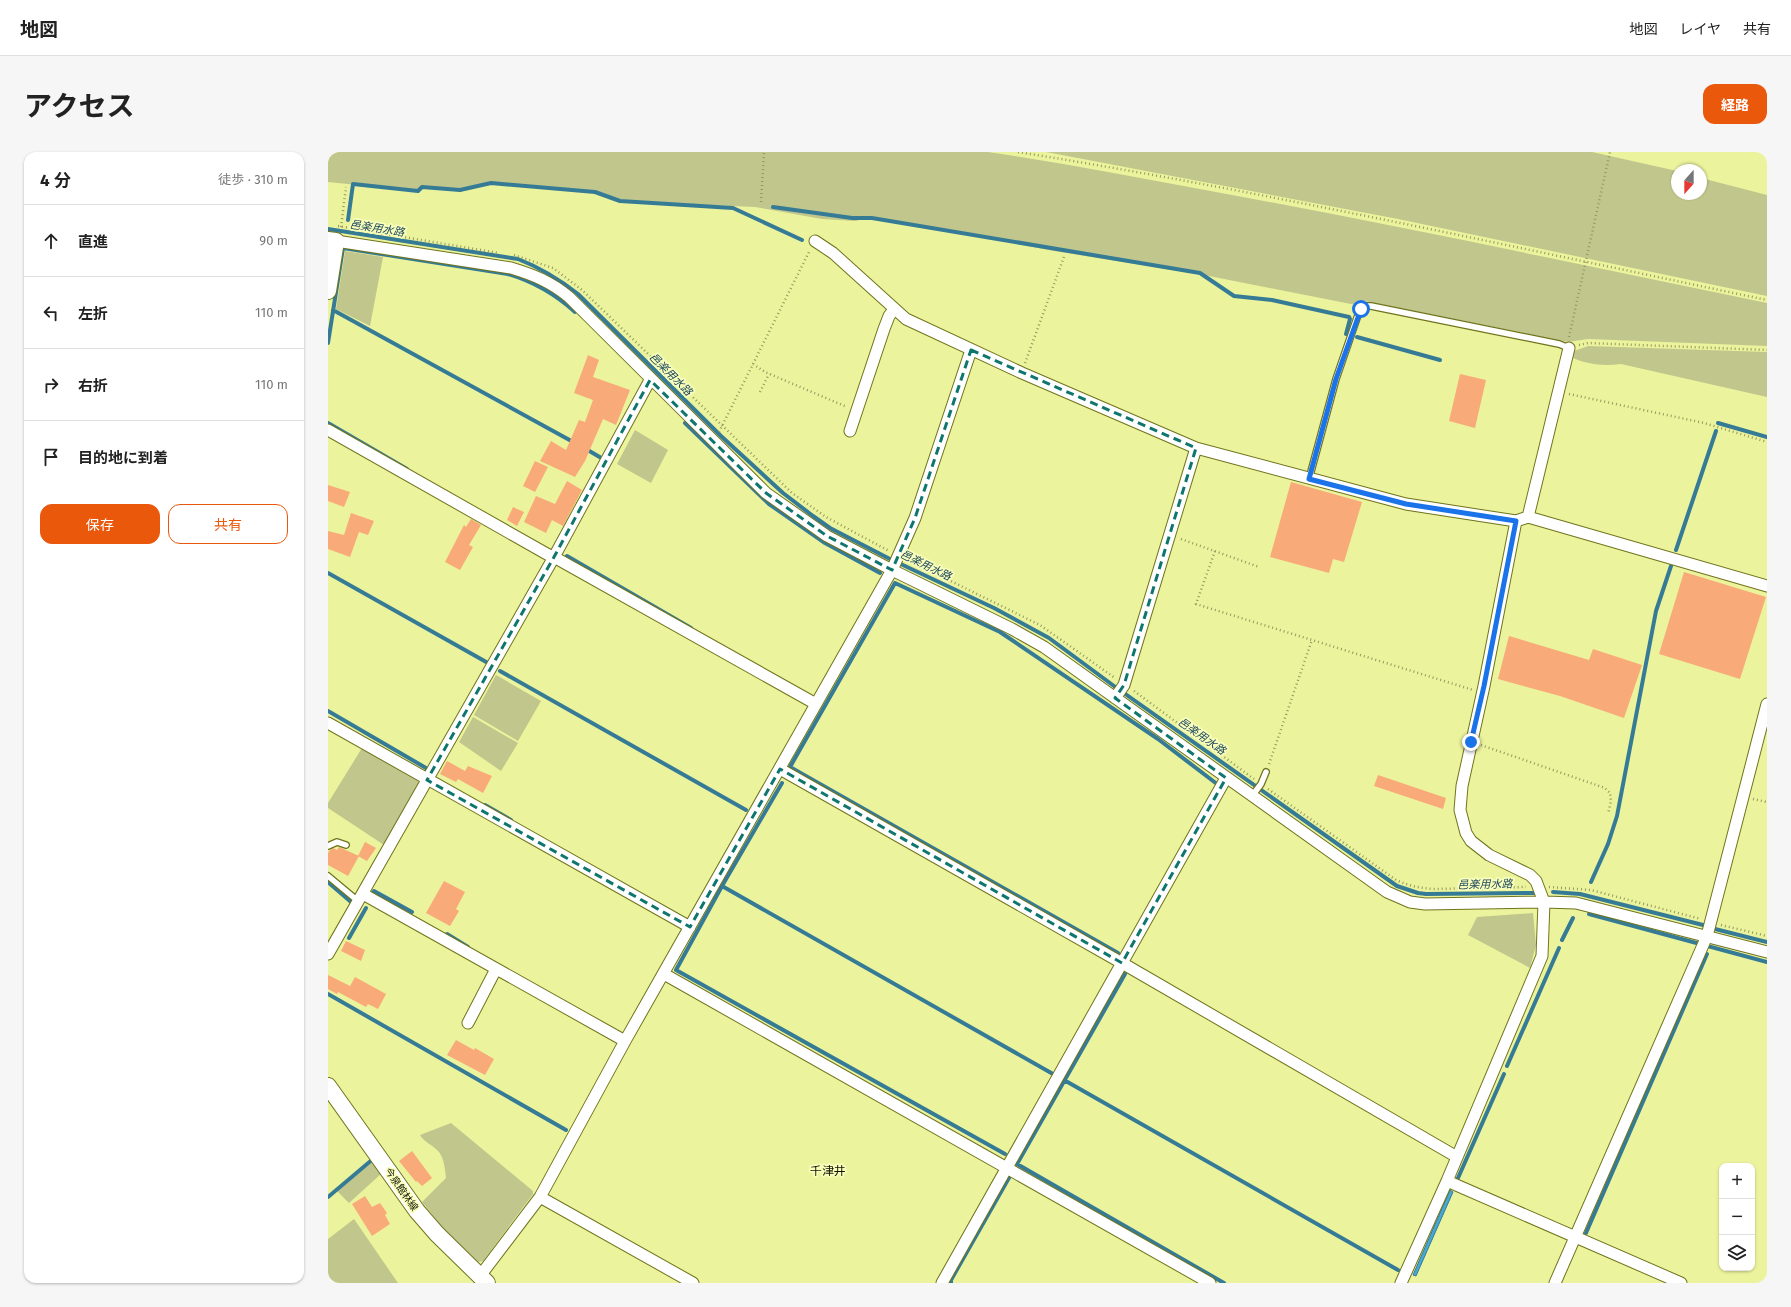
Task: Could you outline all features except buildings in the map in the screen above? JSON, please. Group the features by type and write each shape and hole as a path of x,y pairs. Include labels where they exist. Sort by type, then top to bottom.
{"main road":[{"path":"328,291 335,236"},
{"name":"今泉館林線","path":"328,1086 417,1211 437,1234 483,1279"}],"street":[{"path":"335,236 511,268 533,274 555,285 569,297 650,380 766,493 827,536 896,562 1120,691 1226,778 1254,794 1373,883 1400,899 1425,904 1544,902 1576,903 1767,952"},
{"path":"815,241 833,253 906,319 1022,373 1196,448 1406,504 1516,521 1528,517 1767,586"},
{"path":"850,431 884,329 894,309"},
{"path":"1528,517 1559,392 1568,345"},
{"path":"483,1279 540,1197 625,1041 896,562 915,518 971,350"},
{"path":"328,954 554,558 650,380"},
{"path":"328,430 816,704"},
{"path":"1120,691 1196,448"},
{"path":"1402,1283 1447,1181 1542,956 1544,902 1539,887 1530,875 1478,848 1466,833 1460,810 1462,786 1482,694 1516,521"},
{"path":"1555,1283 1707,936 1767,704"},
{"path":"328,723 690,927"},
{"path":"780,768 1122,963 1457,1157"},
{"path":"942,1283 1226,778"},
{"path":"361,898 496,969 625,1041"},
{"path":"468,1023 496,969"},
{"path":"664,974 1210,1283"},
{"path":"1447,1181 1681,1283"},
{"path":"540,1197 693,1283"}],"lane":[{"path":"1309,479 1336,379 1358,314 1364,306 1371,306 1568,345"},
{"path":"1254,794 1266,772"},
{"path":"328,846 336,842 346,845"},
{"path":"328,876 361,898"}],"path":[{"path":"761,202 764,152"},
{"path":"1018,152 1129,170 1384,219 1767,300"},
{"path":"1610,152 1568,345 1588,343 1767,350"},
{"path":"335,236 346,187"},
{"path":"334,225 335,236"},
{"path":"335,236 505,254"},
{"path":"722,428 815,241"},
{"path":"513,255 521,256 553,268 582,290 722,428 792,493 826,517 896,562 1035,622 1120,691 1260,785 1396,880 1408,885 1434,889 1539,887 1591,890 1767,936"},
{"path":"1022,373 1064,257"},
{"path":"753,364 769,374 856,411"},
{"path":"760,392 769,374"},
{"path":"1559,392 1704,423 1767,442"},
{"path":"1169,535 1260,567"},
{"path":"1215,551 1196,604 1482,694"},
{"path":"1266,772 1312,640"},
{"path":"1471,742 1605,788 1610,793 1611,801 1608,814"}],"highlighted area":[{"path":"971,350 1196,448 1124,685 1115,698 1226,778 1122,963 780,769 690,927 427,780 554,557 650,380 766,493 827,536 892,570 915,518"}],"green space":[{"path":"328,152 988,152 1074,166 1354,218 1767,303 1767,346 1588,339 1568,342 1364,301 1356,305 1204,275 1054,251 871,216 856,221 822,219 755,207 620,201 595,192 491,183 460,190 422,187 418,191 328,182"},
{"path":"1046,152 1592,152 1671,170 1671,200 1707,200 1707,180 1767,195 1767,296 1398,219"},
{"path":"345,251 383,257 370,326 336,309"},
{"path":"1588,346 1767,352 1767,397 1621,364 1597,364 1573,358 1574,351"},
{"path":"635,430 668,450 651,483 617,464"},
{"path":"496,675 541,701 518,741 474,715"},
{"path":"473,717 518,743 501,771 459,742"},
{"path":"362,748 417,778 419,784 384,845 328,808 328,803"},
{"path":"1533,913 1536,945 1530,968 1468,935 1477,917"},
{"path":"451,1123 533,1191 533,1194 483,1261 478,1262 446,1231 422,1202 446,1178 444,1163 441,1156 435,1148 420,1135"},
{"path":"374,1161 382,1173 349,1203 337,1191"},
{"path":"354,1219 398,1283 328,1283 328,1239"}],"water":[{"path":"1450,1190 1453,1192 1416,1276 1413,1275"}],"waterway":[{"path":"348,220 353,184 418,191 422,187 460,190 491,183 595,192 620,201 733,208 802,240"},
{"path":"773,207 852,218 872,218 1200,273 1234,296 1272,300 1349,317 1350,319 1346,334"},
{"name":"邑楽用水路","path":"328,229 518,259 542,270 578,294 721,436 783,493 813,516 830,528 888,558 994,608 1049,638 1114,686 1397,886 1426,894 1534,893"},
{"path":"328,343 343,248 508,274 544,289 575,312"},
{"path":"333,310 575,443"},
{"path":"1357,337 1440,360"},
{"path":"328,423 407,469"},
{"path":"685,423 769,504 825,543 880,573"},
{"path":"1718,423 1767,437"},
{"path":"1676,550 1716,431"},
{"path":"586,449 603,459"},
{"path":"567,556 691,628"},
{"path":"1591,882 1608,844 1617,816 1656,611 1671,566"},
{"path":"328,573 488,663"},
{"path":"1118,953 790,767 895,583 1000,632 1158,739 1217,784"},
{"path":"500,671 746,810"},
{"path":"328,711 426,768"},
{"path":"782,783 722,886 676,970 1005,1154"},
{"path":"485,805 511,820"},
{"path":"328,882 351,902"},
{"path":"722,886 1053,1074"},
{"path":"374,891 412,912"},
{"name":"邑楽用水路","path":"1553,892 1580,894 1703,925"},
{"path":"349,938 366,908"},
{"path":"1589,914 1767,962"},
{"path":"1562,940 1573,918"},
{"name":"邑楽用水路","path":"1715,929 1767,942"},
{"path":"447,934 468,947"},
{"path":"1507,1066 1559,948"},
{"path":"1586,1233 1707,954"},
{"path":"1125,974 1017,1164 1224,1283"},
{"path":"328,994 566,1130"},
{"path":"1458,1178 1504,1074"},
{"path":"1064,1080 1398,1270"},
{"path":"328,1197 373,1159"},
{"path":"951,1283 951,1280 1010,1176"}],"district":[{"name":"千津井","path":"828,1171"}],"route":[{"path":"1361,309 1336,379 1309,479 1406,504 1516,521 1516,530 1471,742"}]}
